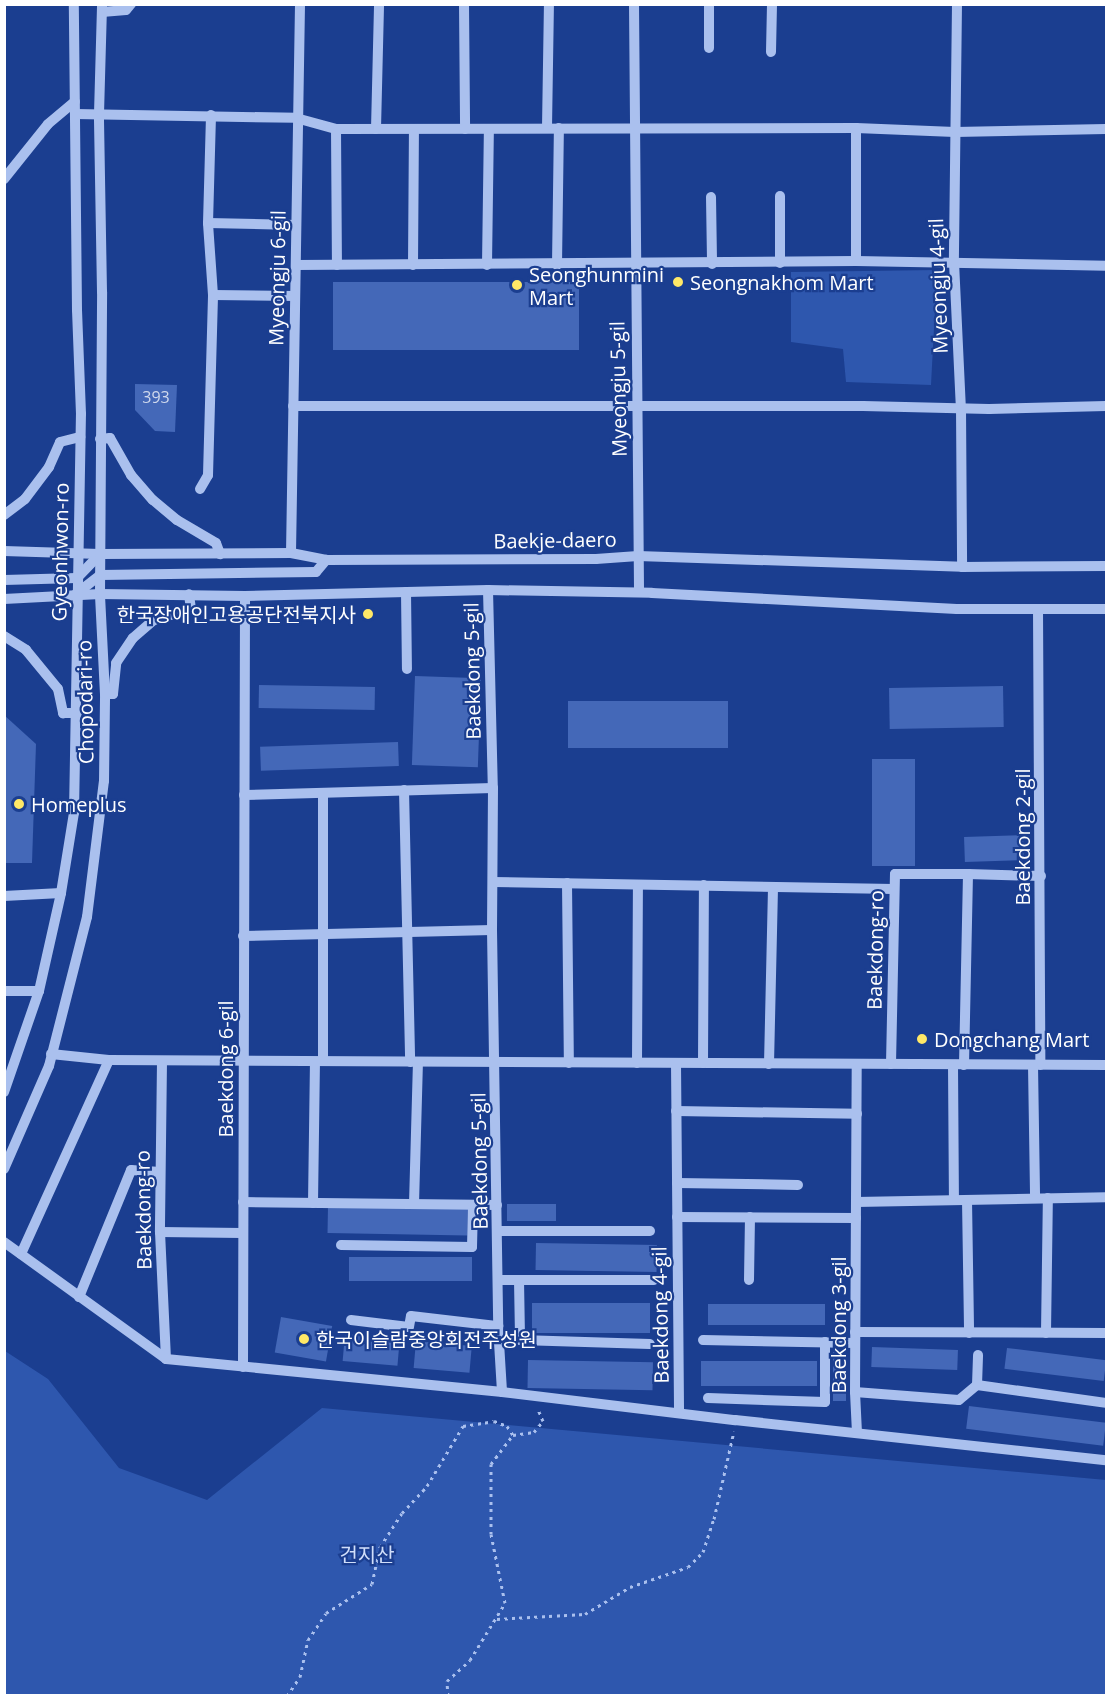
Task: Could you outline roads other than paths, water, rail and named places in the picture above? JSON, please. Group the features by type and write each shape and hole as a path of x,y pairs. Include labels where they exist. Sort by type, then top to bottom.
{"street":[{"name":"Gyeonhwon-ro","path":"4,1092 39,991 61,893 74,813 80,437 74,4"},
{"path":"99,114 102,8 126,10 131,4"},
{"name":"Myeongju 6-gil","path":"291,553 296,118 300,4"},
{"path":"376,129 379,4"},
{"path":"464,4 465,129"},
{"path":"547,128 549,4"},
{"name":"Myeongju 5-gil","path":"634,4 635,405 639,592"},
{"path":"709,4 709,48"},
{"path":"771,52 772,4"},
{"name":"Myeongju 4-gil","path":"957,4 954,262 961,408 962,567"},
{"path":"4,179 48,124 75,101"},
{"path":"75,114 296,118 336,129 856,128 955,132 1107,129"},
{"name":"Chopodari-ro","path":"4,1169 49,1066 87,917 104,781 105,694 100,594 102,292 99,114"},
{"path":"200,489 208,475 213,295 208,223 211,115"},
{"path":"557,265 559,128"},
{"path":"856,128 856,261"},
{"path":"336,129 337,265"},
{"path":"413,265 414,129"},
{"path":"487,265 489,129"},
{"path":"780,196 780,263"},
{"path":"711,197 712,264"},
{"path":"208,223 296,225"},
{"path":"296,265 635,265 856,261 1107,266"},
{"path":"213,295 295,296"},
{"path":"293,406 635,405 961,408 1107,406"},
{"path":"4,514 25,499 49,467 60,442 80,437"},
{"path":"100,440 110,438 131,475 153,500 177,520 216,543 220,554"},
{"name":"Baekje-daero","path":"4,551 100,554 291,553 326,560 596,559 638,556 962,567 1107,566"},
{"path":"4,580 77,578 100,554"},
{"path":"76,594 100,575 316,572 326,560"},
{"path":"4,599 76,594 189,594 245,597 488,590 639,592 957,609 1107,609"},
{"name":"Baekdong 5-gil","path":"488,590 493,788 492,930 496,1062 498,1326 502,1392"},
{"path":"406,592 406,669"},
{"path":"105,694 112,694 116,663 133,638 154,620 191,609 189,594"},
{"name":"Baekdong 6-gil","path":"243,1367 245,597"},
{"name":"Baekdong 2-gil","path":"1037,1065 1041,876 1038,609"},
{"path":"4,636 26,650 58,689 63,713 77,712"},
{"path":"244,795 493,788"},
{"path":"404,790 407,932 414,1062 414,1204"},
{"path":"313,1203 323,934 323,793"},
{"name":"Baekdong-ro","path":"891,1064 895,874 1041,876"},
{"path":"954,1200 968,874"},
{"path":"494,882 894,889"},
{"path":"567,883 569,1063"},
{"path":"637,1063 638,885"},
{"path":"703,1063 704,885"},
{"path":"769,1064 773,887"},
{"path":"4,896 61,893"},
{"path":"243,936 492,930"},
{"path":"4,991 39,991"},
{"path":"51,1054 109,1060 1107,1065"},
{"path":"21,1254 109,1060"},
{"name":"Baekdong-ro","path":"162,1060 160,1232 166,1359"},
{"name":"Baekdong 4-gil","path":"676,1063 679,1412"},
{"name":"Baekdong 3-gil","path":"857,1064 855,1338 857,1433"},
{"path":"1035,1198 1037,1065"},
{"path":"676,1111 857,1114"},
{"path":"79,1298 132,1170 160,1172"},
{"path":"677,1183 798,1185"},
{"path":"1046,1333 1048,1197"},
{"path":"856,1202 1107,1197"},
{"path":"967,1200 969,1333"},
{"path":"243,1202 497,1205"},
{"path":"341,1245 472,1247 473,1205"},
{"path":"677,1217 856,1218"},
{"path":"749,1280 750,1217"},
{"path":"497,1231 650,1230"},
{"path":"160,1232 242,1233"},
{"path":"4,1242 166,1359 502,1392 735,1420 1107,1460"},
{"path":"498,1280 654,1280"},
{"path":"519,1280 520,1340 650,1344"},
{"path":"351,1320 409,1327 411,1316 498,1326"},
{"path":"703,1340 825,1342 855,1338 969,1333 1107,1333"},
{"path":"708,1398 825,1402 825,1342"},
{"path":"977,1385 978,1355"},
{"path":"855,1392 959,1400 977,1385 1107,1403"}],"place":[{"name":"Seongnakhom Mart","path":"678,282"},
{"name":"Seonghunmini Mart","path":"517,285"},
{"name":"한국장애인고용공단전북지사","path":"368,614"},
{"name":"Homeplus","path":"19,804"},
{"name":"Dongchang Mart","path":"922,1039"},
{"name":"한국이슬람중앙회전주성원","path":"304,1339"}],"park label":[{"name":"건지산","path":"367,1554"}]}
